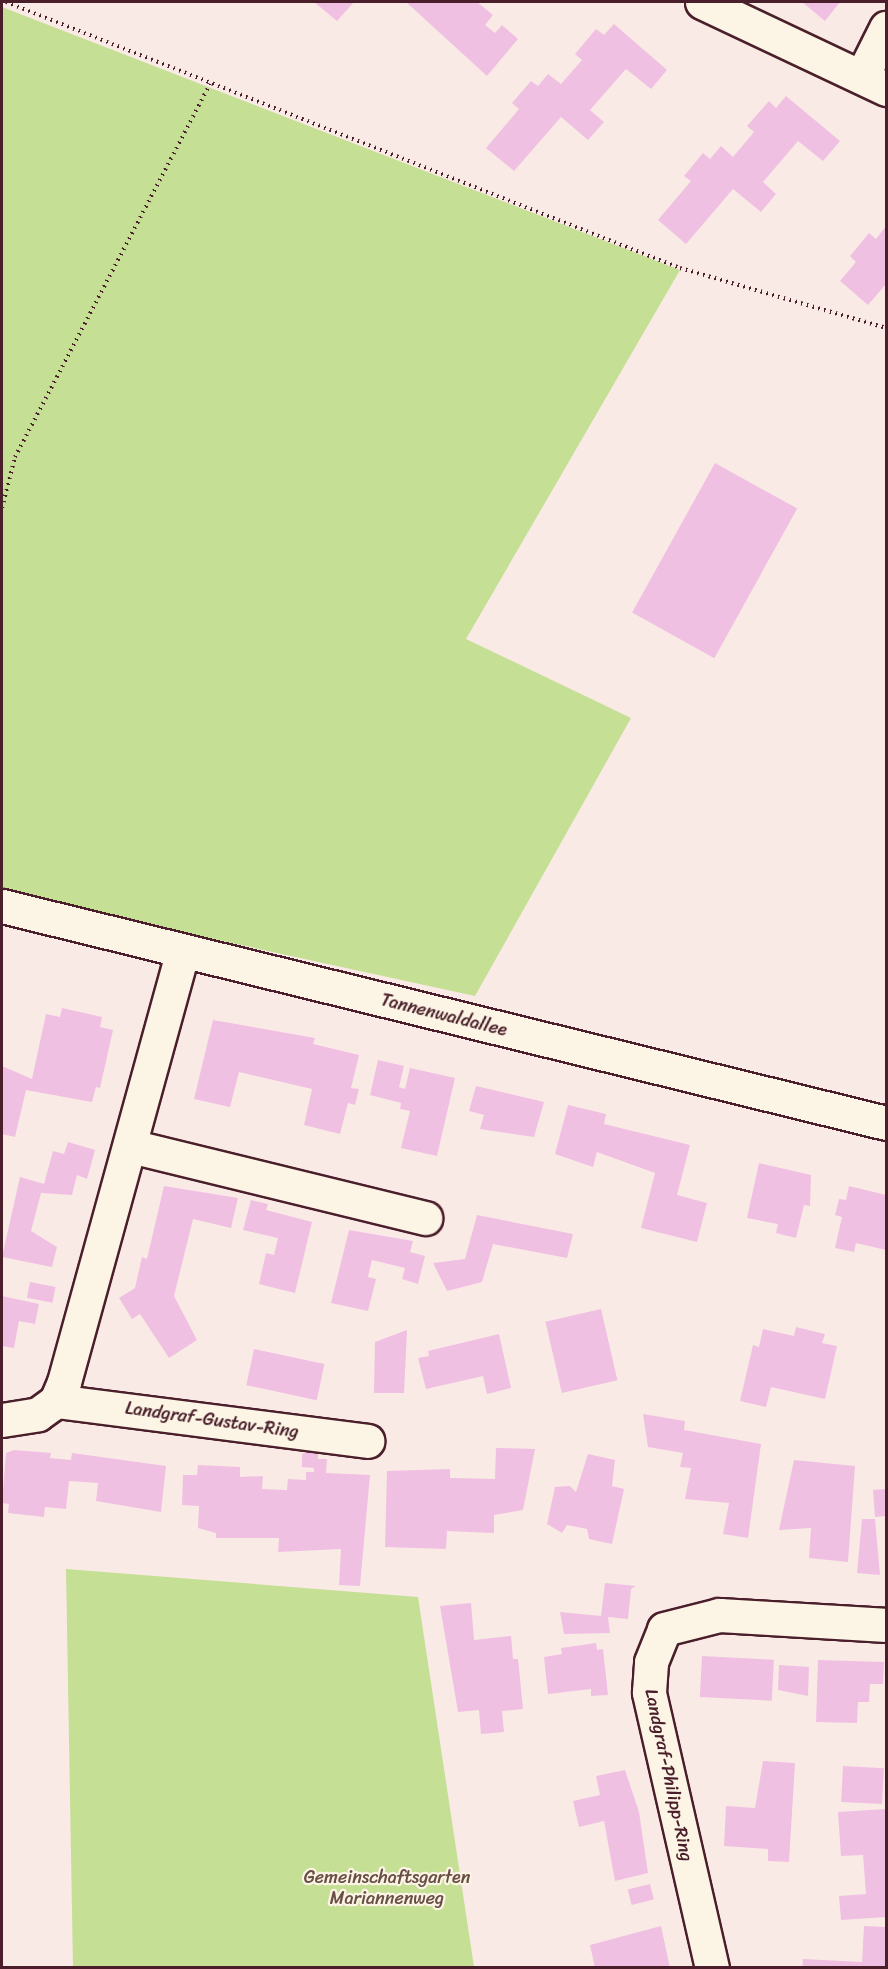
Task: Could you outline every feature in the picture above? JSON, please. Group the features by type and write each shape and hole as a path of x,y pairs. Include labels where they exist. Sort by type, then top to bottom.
{"street":[{"path":"702,2 874,82 886,28"},
{"name":"Tannenwaldallee","path":"2,906 886,1123"},
{"path":"2,1420 38,1414 56,1401 130,1146 183,951"},
{"path":"130,1146 425,1218"},
{"name":"Landgraf-Gustav-Ring","path":"56,1401 367,1441"},
{"name":"Landgraf-Philipp-Ring","path":"712,1968 649,1692 651,1662 664,1629 719,1615 886,1625"}],"path":[{"path":"6,2 680,268 886,328"},
{"path":"2,508 15,457 210,84"}],"green space":[{"path":"2,7 680,270 466,639 631,718 475,996 2,893"},
{"name":"Gemeinschaftsgarten Mariannenweg","path":"66,1569 418,1597 474,1967 73,1967"}],"building":[{"path":"314,2 354,2 337,21"},
{"path":"406,2 477,2 493,15 485,25 495,33 502,25 518,39 487,76"},
{"path":"802,2 840,2 825,21"},
{"path":"614,24 667,70 651,89 626,69 590,110 604,122 588,140 561,117 514,171 486,148 519,109 512,103 531,81 538,86 548,74 561,84 582,60 575,54 596,29 604,35"},
{"path":"786,96 840,141 823,161 798,141 763,182 776,194 761,212 733,189 686,244 658,220 691,181 684,176 703,153 710,159 721,146 733,157 754,132 747,126 769,101 776,108"},
{"path":"886,226 886,284 868,305 840,281 856,262 850,256 869,233 876,239"},
{"path":"715,463 797,509 714,658 632,613"},
{"path":"62,1008 102,1017 100,1027 113,1030 100,1088 96,1087 92,1102 26,1090 15,1137 2,1134 2,1066 32,1079 46,1014 60,1017"},
{"path":"213,1020 315,1038 313,1044 359,1055 351,1088 359,1089 355,1105 348,1103 340,1134 304,1125 312,1089 239,1072 230,1107 194,1099"},
{"path":"378,1060 404,1066 399,1087 405,1089 410,1068 455,1078 437,1156 401,1148 410,1111 400,1109 401,1103 370,1095"},
{"path":"476,1086 544,1102 534,1137 480,1129 484,1115 469,1111"},
{"path":"568,1105 606,1114 604,1124 690,1145 677,1195 707,1203 697,1242 641,1228 655,1173 597,1152 593,1167 555,1154"},
{"path":"68,1142 95,1150 87,1179 77,1175 72,1195 41,1193 31,1231 57,1247 52,1267 2,1257 20,1177 44,1184 53,1151 64,1154"},
{"path":"759,1163 811,1175 810,1206 804,1205 796,1238 776,1233 778,1224 747,1218"},
{"path":"164,1186 238,1198 231,1228 193,1219 174,1296 197,1340 169,1358 140,1314 132,1319 119,1298 135,1288 142,1257 147,1259"},
{"path":"849,1186 886,1195 886,1250 856,1243 854,1252 835,1248 842,1217 835,1215 839,1199 846,1200"},
{"path":"251,1200 268,1204 266,1210 312,1222 295,1293 259,1284 266,1253 274,1255 278,1238 243,1230"},
{"path":"477,1215 573,1234 567,1258 493,1244 482,1282 447,1291 433,1263 465,1259"},
{"path":"349,1230 413,1241 410,1252 425,1256 418,1284 402,1279 405,1268 372,1260 368,1277 376,1279 368,1311 331,1303"},
{"path":"30,1282 56,1287 52,1303 27,1298"},
{"path":"2,1296 39,1304 35,1324 19,1321 14,1348 2,1346"},
{"path":"601,1309 617,1380 562,1393 545,1322"},
{"path":"796,1327 825,1334 822,1343 837,1346 825,1399 771,1387 766,1407 740,1401 753,1345 759,1347 763,1329 794,1336"},
{"path":"407,1330 404,1393 374,1393 375,1342"},
{"path":"499,1334 511,1388 487,1394 483,1376 426,1389 418,1358 429,1356 428,1351"},
{"path":"254,1349 324,1364 317,1400 246,1385"},
{"path":"643,1414 685,1421 684,1430 761,1444 748,1538 723,1534 729,1503 685,1499 691,1468 680,1467 683,1453 648,1447"},
{"path":"496,1448 535,1449 523,1510 494,1515 494,1533 447,1531 446,1549 385,1547 387,1471 450,1469 450,1478 495,1479"},
{"path":"14,1450 51,1453 50,1458 71,1460 72,1453 166,1466 161,1512 96,1501 98,1483 69,1481 66,1509 45,1507 44,1517 8,1513 9,1504 2,1503 6,1453"},
{"path":"318,1450 318,1459 327,1459 326,1473 370,1475 360,1586 339,1585 341,1549 278,1552 279,1538 216,1538 216,1533 198,1528 199,1506 182,1505 183,1475 197,1475 198,1465 240,1467 240,1477 263,1476 262,1489 287,1490 288,1479 306,1480 306,1472 314,1472 314,1468 302,1467 302,1454"},
{"path":"588,1454 615,1460 612,1486 624,1489 612,1544 589,1539 587,1529 567,1525 562,1533 547,1524 555,1487 570,1486 576,1492"},
{"path":"794,1460 855,1466 848,1562 809,1558 811,1528 779,1530"},
{"path":"886,1489 886,1516 875,1517 873,1490"},
{"path":"862,1519 875,1519 880,1575 857,1573"},
{"path":"605,1583 636,1586 631,1589 628,1619 608,1617 610,1633 564,1634 560,1612 601,1616"},
{"path":"471,1603 474,1640 511,1636 513,1659 518,1659 523,1709 502,1711 504,1732 481,1734 479,1710 458,1712 440,1606"},
{"path":"596,1643 597,1650 603,1649 608,1695 591,1696 591,1689 548,1694 544,1657 562,1654 561,1648"},
{"path":"702,1656 774,1660 772,1701 700,1697"},
{"path":"818,1660 884,1662 883,1684 870,1684 869,1702 858,1702 857,1723 816,1722"},
{"path":"779,1665 809,1667 808,1696 778,1690"},
{"path":"763,1761 795,1763 789,1862 768,1861 768,1849 724,1846 726,1806 755,1808"},
{"path":"843,1766 884,1768 882,1804 841,1802"},
{"path":"625,1770 639,1812 648,1873 615,1881 604,1821 579,1827 573,1801 600,1795 596,1776"},
{"path":"886,1809 886,1917 841,1920 839,1896 866,1894 863,1855 841,1856 838,1812"},
{"path":"650,1884 654,1900 632,1905 628,1890"},
{"path":"661,1926 670,1968 595,1968 590,1945"},
{"path":"864,1926 886,1927 886,1968 802,1968 803,1959 862,1962"}]}
